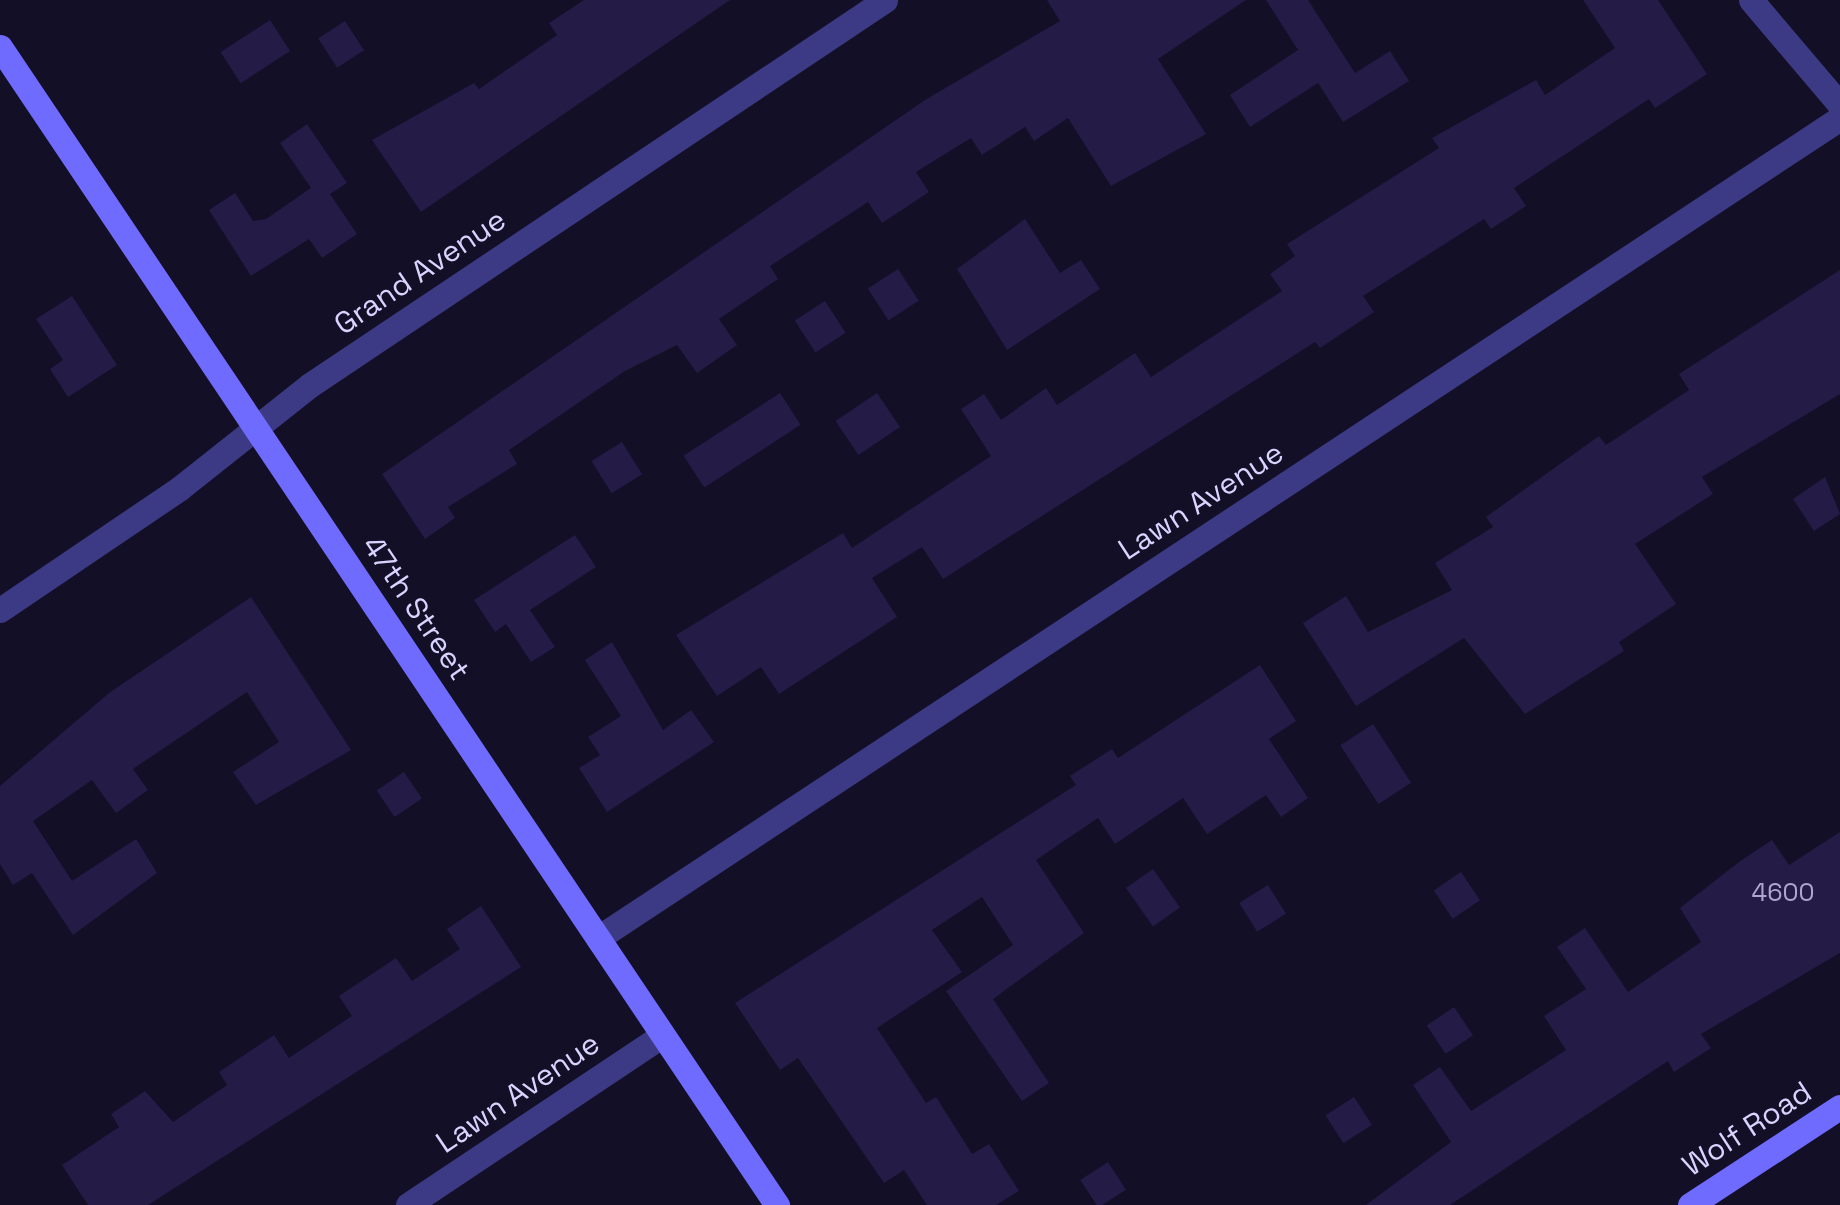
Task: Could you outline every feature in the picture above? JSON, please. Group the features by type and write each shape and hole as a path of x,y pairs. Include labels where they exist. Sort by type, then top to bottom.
{"main road":[{"name":"47th Street","path":"0,48 777,1205"},
{"name":"Wolf Road","path":"1690,1205 1840,1106"}],"street":[{"name":"Grand Avenue","path":"0,610 257,430 310,385 885,0"},
{"path":"1751,0 1840,105"},
{"name":"Lawn Avenue","path":"598,938 1840,118"},
{"name":"Lawn Avenue","path":"408,1205 663,1035"}],"building":[{"path":"584,0 730,0 421,212 372,140 474,83 479,89 557,35 549,23"},
{"path":"1047,0 1246,0 1158,59 1206,134 1111,186 1068,118 1034,141 1025,127 982,155 971,138 916,172 929,192 882,223 868,202 770,266 778,279 719,319 737,345 697,373 677,345 625,371 509,450 517,464 448,507 455,518 425,539 382,474 925,100 1060,21"},
{"path":"1266,0 1308,0 1355,73 1390,51 1409,81 1343,122 1318,83 1250,127 1230,95 1298,50"},
{"path":"1583,0 1658,0 1707,74 1655,108 1649,99 1514,188 1526,206 1491,229 1484,219 1363,296 1374,312 1320,348 1315,342 943,579 922,547 872,578 897,617 779,694 761,667 717,696 676,635 843,533 852,548 991,456 961,409 984,394 1001,420 1046,388 1057,405 1135,353 1151,377 1282,291 1270,274 1295,256 1287,244 1439,148 1432,138 1536,80 1545,95 1615,48"},
{"path":"270,20 290,51 241,83 221,52"},
{"path":"345,21 364,50 337,68 318,38"},
{"path":"307,124 347,183 330,194 357,234 322,258 309,239 251,276 209,210 235,193 253,221 266,219 311,188 280,143"},
{"path":"1025,219 1060,273 1081,260 1100,289 1007,350 957,269"},
{"path":"898,269 919,301 889,320 868,289"},
{"path":"1840,270 1840,394 1702,477 1713,494 1635,544 1676,604 1619,642 1624,651 1525,714 1464,638 1356,706 1303,623 1346,596 1368,632 1452,590 1435,563 1493,527 1486,517 1599,436 1606,445 1689,390 1679,374"},
{"path":"72,296 117,365 68,397 50,369 63,360 36,319"},
{"path":"825,301 846,333 816,352 795,321"},
{"path":"780,393 801,425 704,488 684,456"},
{"path":"877,393 900,427 858,455 836,421"},
{"path":"622,442 642,474 612,493 591,461"},
{"path":"1825,477 1840,514 1814,531 1793,499"},
{"path":"575,535 596,567 530,610 555,647 531,662 506,624 495,632 474,600"},
{"path":"251,597 351,750 256,805 233,772 279,742 247,692 133,769 148,790 116,813 92,780 33,821 72,881 136,839 157,873 73,935 32,873 13,885 0,864 0,786 109,693"},
{"path":"612,642 663,730 691,710 714,742 607,812 579,768 600,755 588,737 621,716 585,660"},
{"path":"1260,665 1296,721 1269,739 1308,798 1281,817 1266,795 1207,834 1183,798 1115,844 1098,818 1036,860 1084,933 993,999 1049,1083 1022,1101 946,991 1013,945 982,897 932,930 962,972 877,1028 926,1103 936,1097 972,1154 989,1144 1019,1191 996,1205 927,1205 904,1170 884,1183 798,1058 780,1070 735,1003 1076,785 1070,776 1112,749 1118,758"},
{"path":"1373,724 1411,783 1378,804 1340,745"},
{"path":"404,772 422,799 395,817 377,790"},
{"path":"1840,832 1840,953 1701,1034 1711,1048 1674,1072 1668,1061 1450,1205 1366,1205 1451,1142 1413,1085 1440,1067 1471,1111 1566,1050 1544,1016 1586,989 1557,947 1585,928 1628,992 1701,942 1680,908 1739,862 1772,840 1789,865"},
{"path":"1153,869 1180,908 1153,926 1126,888"},
{"path":"1461,872 1480,900 1453,919 1434,890"},
{"path":"1268,885 1286,914 1257,932 1239,903"},
{"path":"481,906 521,967 148,1205 88,1205 62,1165 119,1127 111,1114 145,1091 173,1122 227,1085 219,1072 274,1035 289,1058 352,1016 339,996 396,958 412,981 460,949 447,929"},
{"path":"1454,1007 1473,1035 1446,1054 1427,1025"},
{"path":"1354,1097 1372,1125 1343,1143 1325,1116"},
{"path":"1108,1162 1126,1190 1097,1205 1080,1180"}]}
